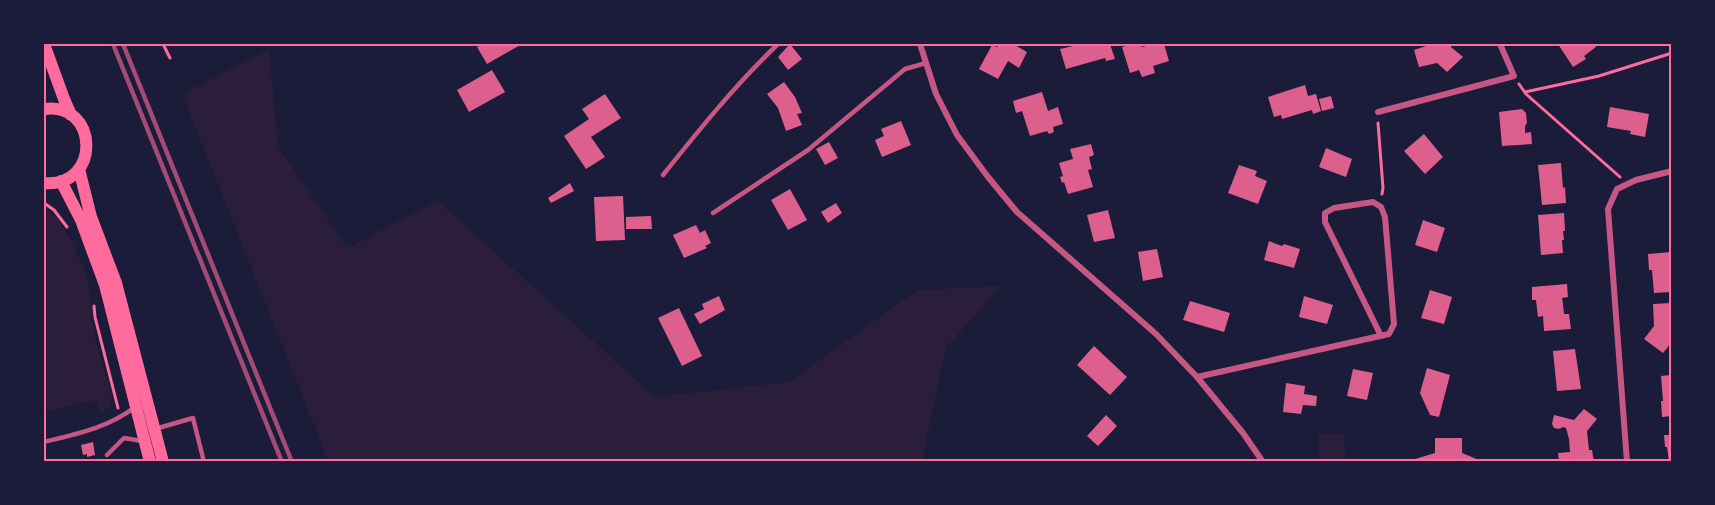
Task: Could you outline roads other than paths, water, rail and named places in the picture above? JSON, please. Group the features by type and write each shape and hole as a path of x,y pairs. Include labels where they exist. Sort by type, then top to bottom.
{"main road":[{"path":"44,44 71,115"},
{"path":"44,109 61,110 71,115 80,123 86,134 87,146 85,158 71,177 44,183"},
{"path":"79,169 91,217 116,283 164,462"},
{"path":"61,181 81,220 105,285 150,462"}],"street":[{"path":"920,44 936,94 957,135 988,177 1017,212 1156,334 1197,377 1243,433 1263,462"},
{"path":"1378,112 1514,76 1500,44"},
{"path":"1627,462 1608,209 1617,189 1636,180 1671,171"},
{"path":"1197,377 1381,336 1389,334 1394,324 1385,217 1381,207 1373,202 1334,208 1325,213 1325,222 1381,336"}],"lane":[{"path":"663,175 754,66 778,44"},
{"path":"713,213 808,150 905,69 926,63"},
{"path":"44,442 90,430 121,418 135,406"},
{"path":"155,429 193,418 204,462"},
{"path":"106,455 124,438 145,442"}],"railway":[{"path":"113,44 282,462"},
{"path":"123,44 292,462"}]}
